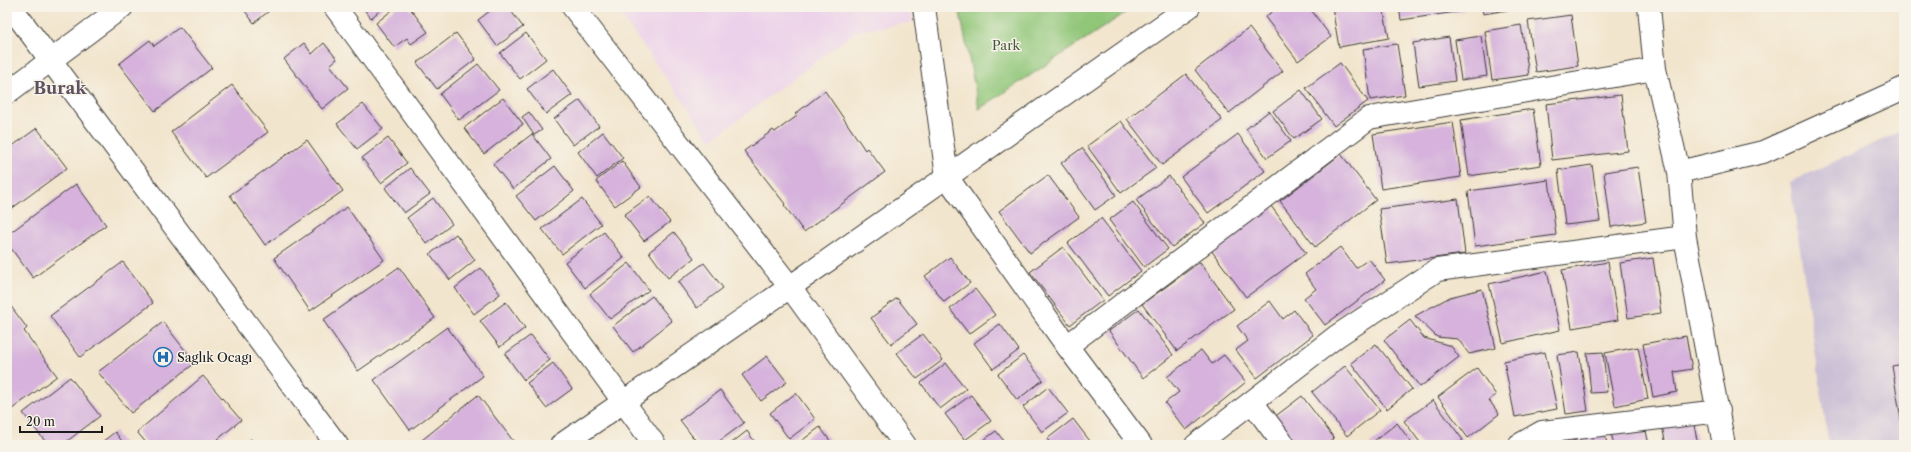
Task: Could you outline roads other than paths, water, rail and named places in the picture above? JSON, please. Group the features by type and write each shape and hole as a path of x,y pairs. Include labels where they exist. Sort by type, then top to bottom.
{"street":[{"path":"11,7 336,445"},
{"path":"7,93 122,7"},
{"path":"335,7 622,402 655,445"},
{"path":"573,7 790,287 905,445"},
{"path":"924,7 947,177 1067,346 1141,445"},
{"path":"561,445 790,287 1189,7"},
{"path":"1649,7 1655,69 1679,172 1685,237 1719,411 1724,445"},
{"path":"1067,346 1369,118 1655,69"},
{"path":"1679,172 1764,152 1904,88"},
{"path":"1196,445 1337,336 1437,270 1685,237"},
{"path":"1252,402 1284,445"},
{"path":"1518,445 1542,432 1719,411"}],"place":[{"name":"Saglık Ocagı","path":"163,357"}],"district":[{"name":"Burak","path":"60,88"}],"park label":[{"name":"Park","path":"1006,45"}]}
